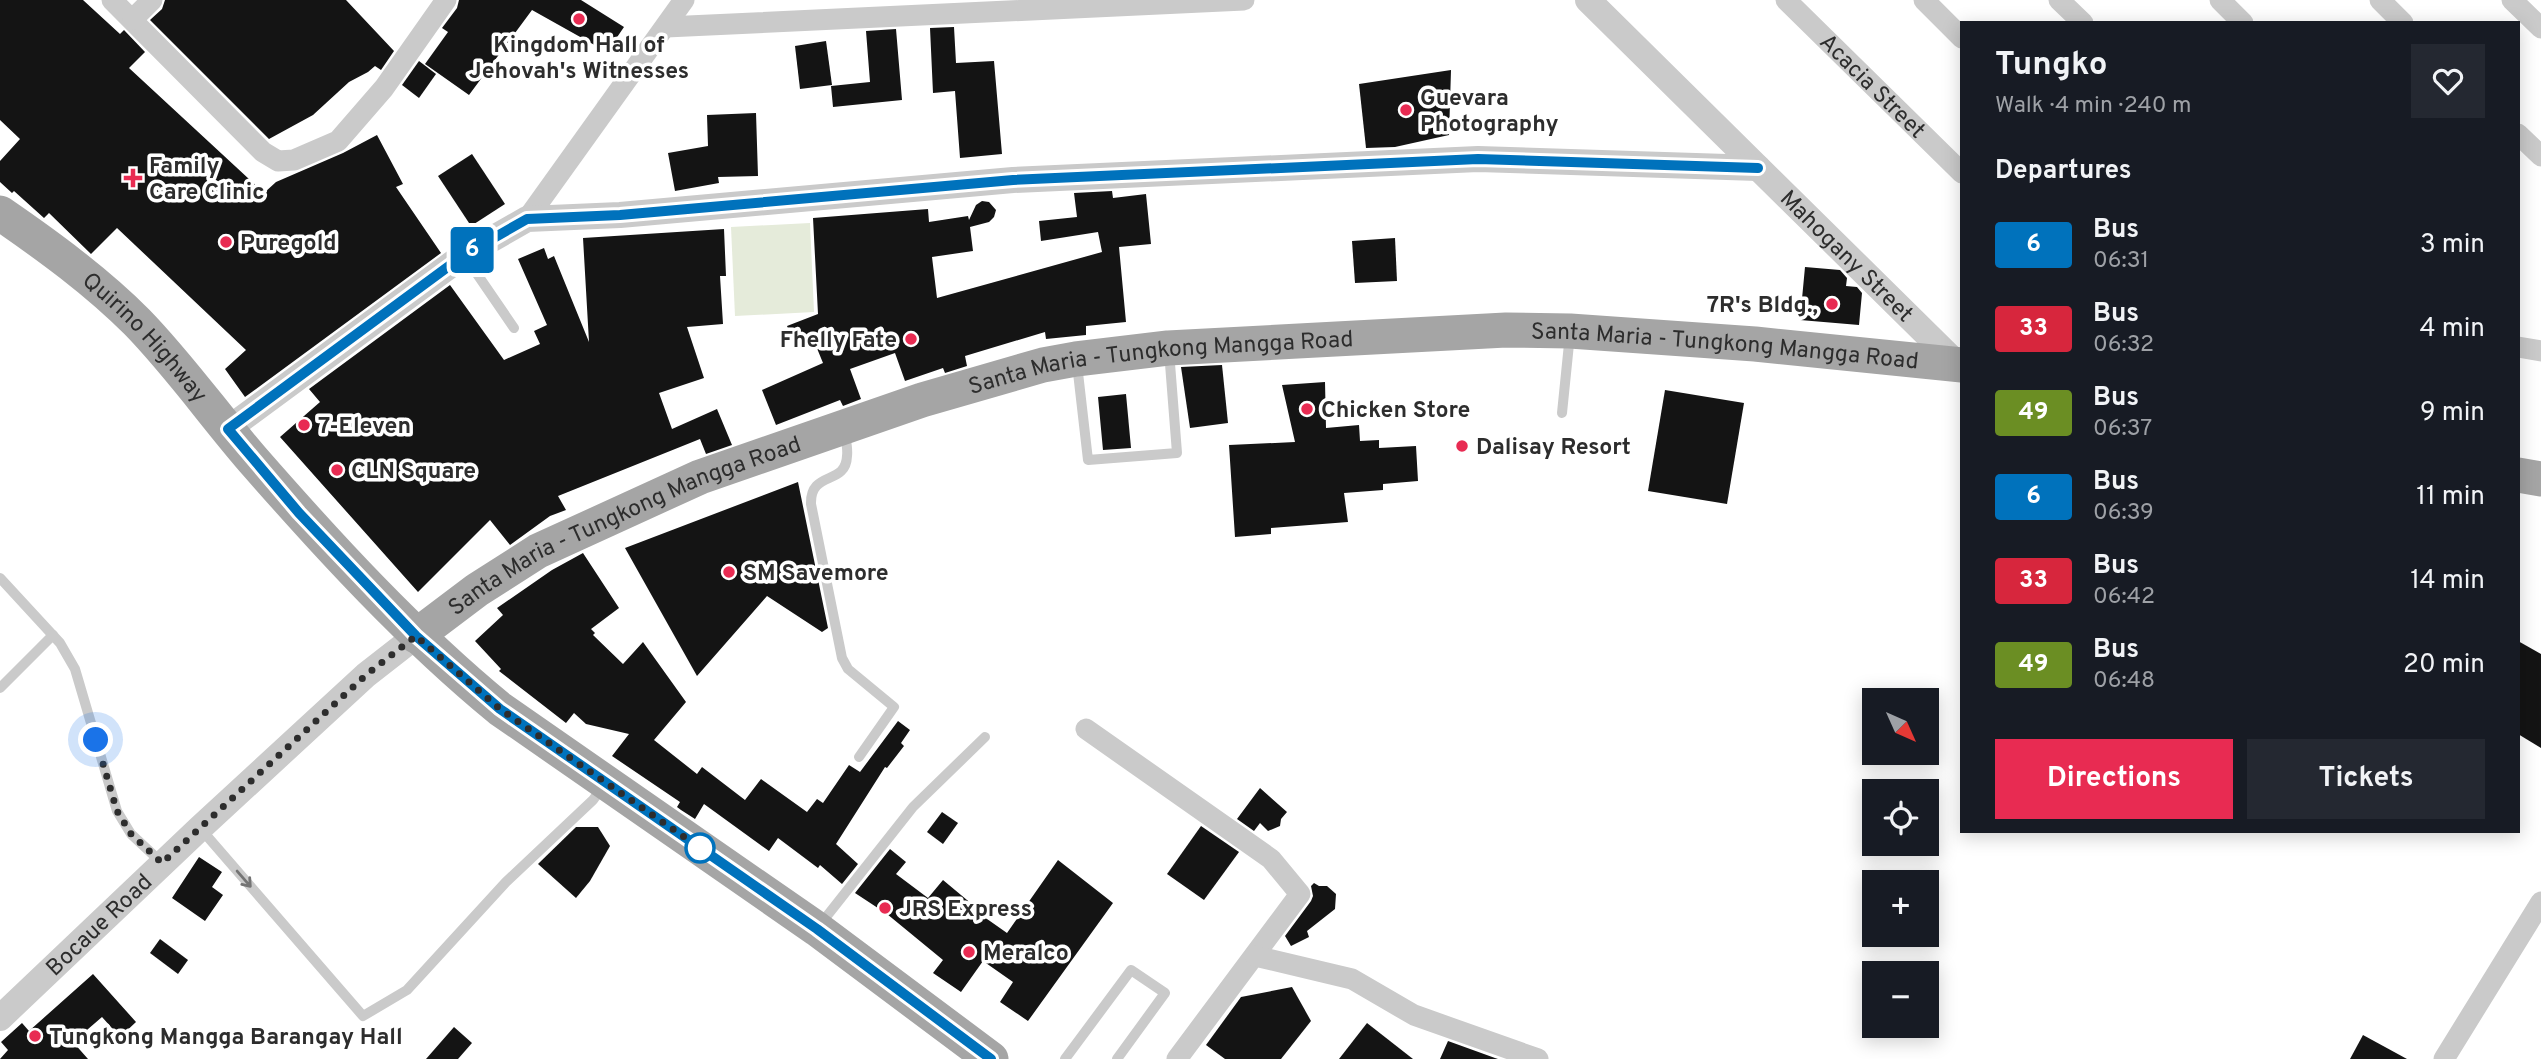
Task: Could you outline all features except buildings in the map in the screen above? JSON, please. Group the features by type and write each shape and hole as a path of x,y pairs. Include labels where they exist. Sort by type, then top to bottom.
{"main road":[{"name":"Quirino Highway","path":"0,213 76,268 136,322 299,513 416,636 500,709 817,929 991,1059"},
{"name":"Santa Maria - Tungkong Mangga Road","path":"416,636 477,590 538,551 700,477 922,400 1043,365 1076,359 1168,348 1485,331 1570,331 1755,344 1959,365"},
{"path":"2520,475 2541,480"}],"street":[{"path":"112,0 263,152 278,161 294,160 338,141 384,88 446,0"},
{"path":"132,19 152,0"},
{"path":"228,429 464,255 527,219 684,0"},
{"path":"666,27 1244,0"},
{"name":"Mahogany Street","path":"1588,0 1959,365"},
{"path":"1924,0 1960,36"},
{"path":"2059,0 2081,21"},
{"path":"2220,0 2241,21"},
{"path":"2380,0 2401,21"},
{"path":"2512,0 2541,28"},
{"name":"Acacia Street","path":"1790,1 1960,171"},
{"path":"2520,136 2541,156"},
{"path":"527,219 633,214 1013,180 1478,159 1758,168"},
{"path":"2520,347 2541,351"},
{"name":"Bocaue Road","path":"0,1018 162,863 366,675 416,636"},
{"path":"1086,729 1270,859 1300,894 1177,1059"},
{"path":"2444,1059 2541,902"},
{"path":"1255,956 1352,979 1414,1015 1538,1059"}],"lane":[{"path":"464,255 514,328"},
{"path":"1562,413 1570,331"},
{"path":"1076,359 1088,460 1177,453 1168,348"},
{"path":"844,427 848,454 846,464 839,474 815,485 811,492 811,504 842,658 848,669 894,708 859,757"},
{"path":"0,578 53,635 75,669 117,811 131,834 162,863"},
{"path":"0,688 53,635"},
{"path":"817,929 913,807 985,737"},
{"path":"200,828 363,1016 407,990 506,882 593,800 606,782"},
{"path":"1065,1059 1131,970 1165,993 1118,1059"}],"green space":[{"path":"810,223 814,312 735,316 731,227"}],"bus line":[{"name":"6","path":"991,1059 817,929 500,709 460,676 416,636 299,513 228,429 464,255 527,219 620,215 1013,180 1478,159 1758,168"}],"place":[{"name":"Kingdom Hall of Jehovah's Witnesses","path":"579,19"},
{"name":"Guevara Photography","path":"1406,110"},
{"name":"Family Care Clinic","path":"133,178"},
{"name":"Puregold","path":"226,242"},
{"name":"7R's Bldg.,","path":"1832,304"},
{"name":"Fhelly Fate","path":"911,339"},
{"name":"Chicken Store","path":"1307,409"},
{"name":"7-Eleven","path":"304,425"},
{"name":"Dalisay Resort","path":"1462,446"},
{"name":"CLN Square","path":"337,470"},
{"name":"SM Savemore","path":"729,572"},
{"name":"JRS Express","path":"885,908"},
{"name":"Meralco","path":"969,952"},
{"name":"Tungkong Mangga Barangay Hall","path":"35,1036"}],"route":[{"path":"96,740 117,811 131,834 162,863 366,675 416,636 500,709 700,848"}]}
